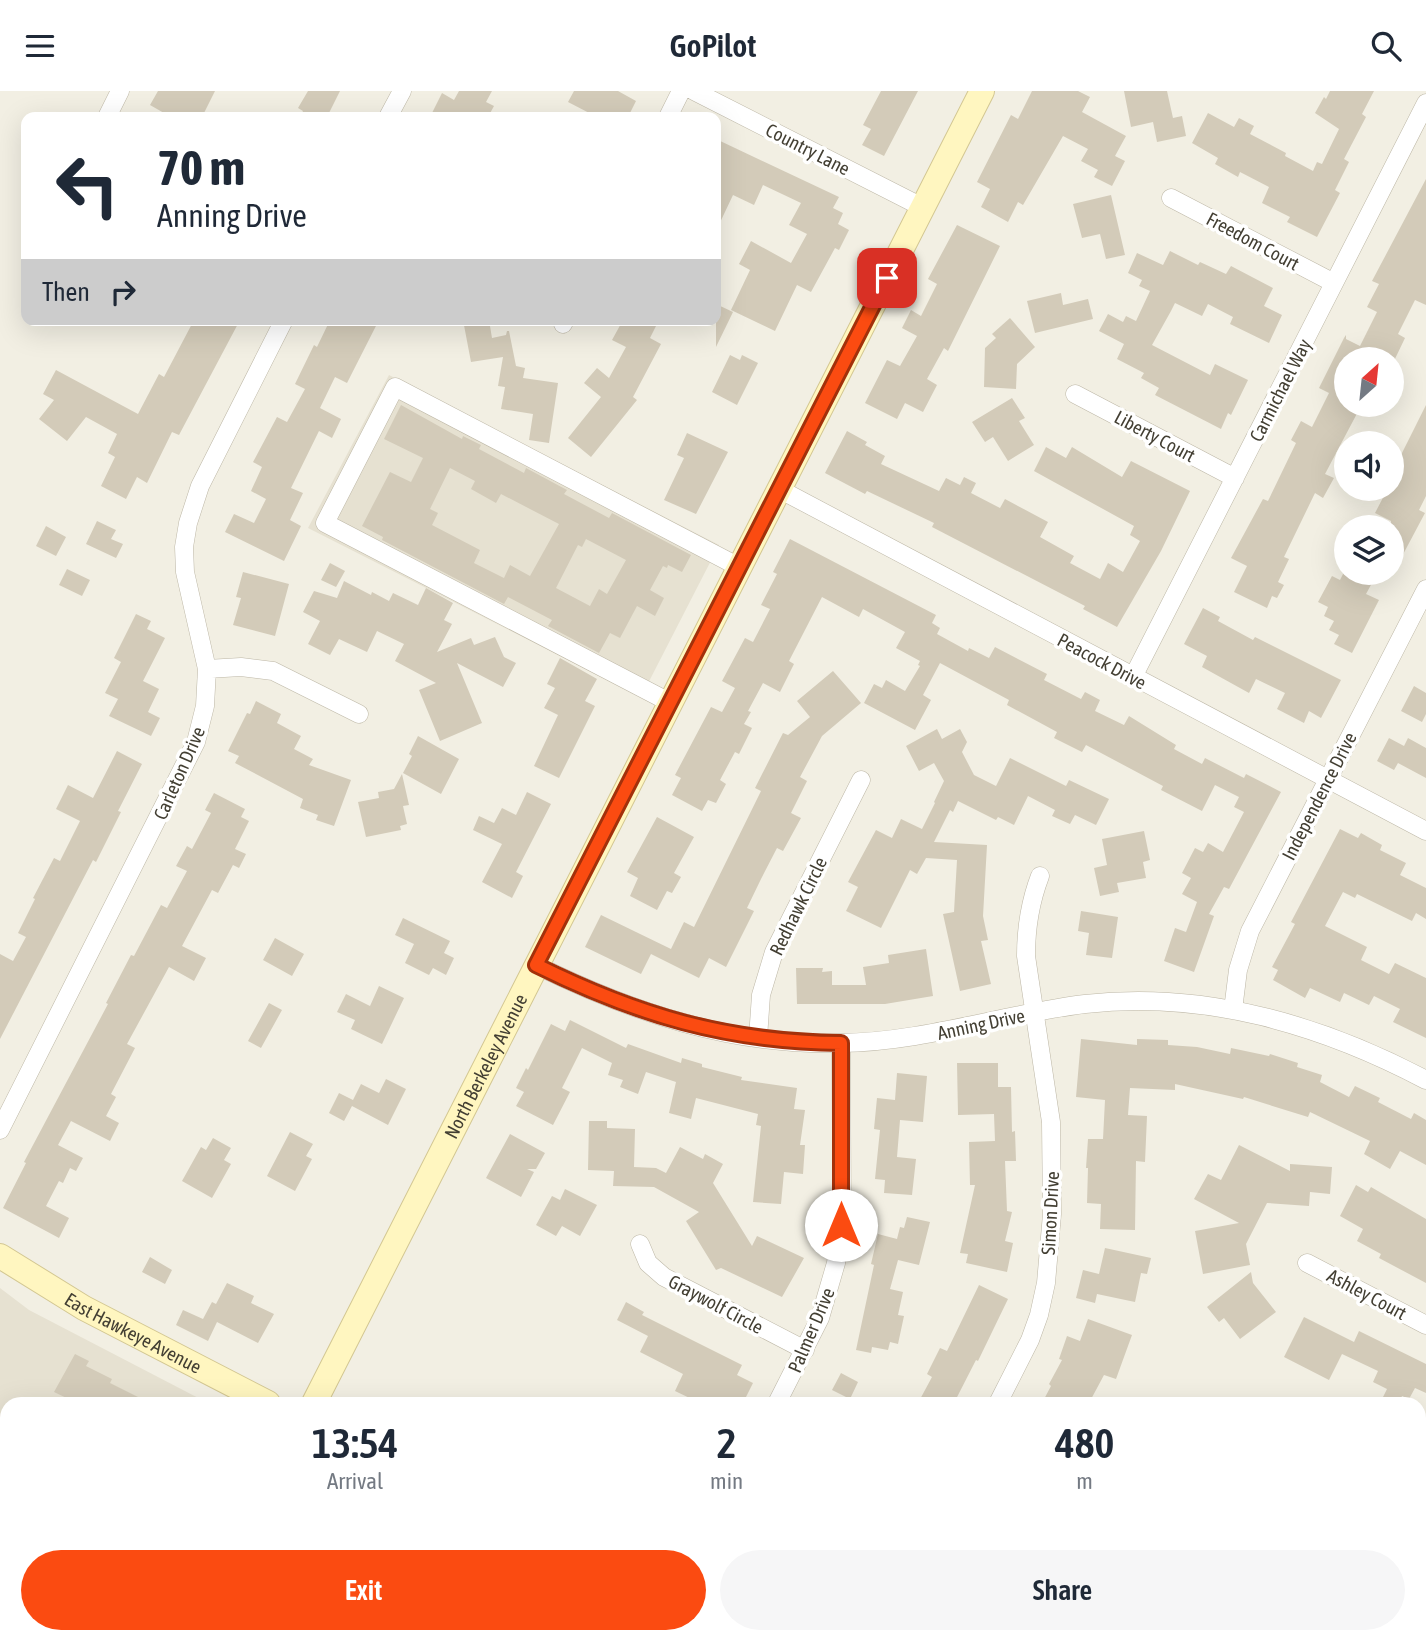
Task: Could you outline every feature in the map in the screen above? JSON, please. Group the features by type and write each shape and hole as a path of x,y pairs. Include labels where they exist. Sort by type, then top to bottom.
{"street":[{"path":"110,112 120,91"},
{"path":"391,112 402,91"},
{"path":"670,112 681,91"},
{"name":"Country Lane","path":"694,91 922,208"},
{"name":"North Berkeley Avenue","path":"317,1397 982,91"},
{"name":"Carmichael Way","path":"1133,677 1426,103"},
{"name":"Freedom Court","path":"1171,198 1335,283"},
{"name":"Carleton Drive","path":"0,1130 188,759 203,716 207,669 185,572 184,547 188,523 200,486 281,326"},
{"path":"669,702 325,523 395,387 739,567"},
{"name":"Liberty Court","path":"1075,394 1235,478"},
{"name":"Peacock Drive","path":"779,489 1426,831"},
{"name":"Independence Drive","path":"1233,1010 1237,970 1250,931 1426,589"},
{"path":"207,669 241,667 273,671 359,714"},
{"name":"Redhawk Circle","path":"758,1038 761,995 774,952 861,780"},
{"name":"Simon Drive","path":"1001,1397 1035,1328 1042,1304 1053,1197 1052,1142 1026,939 1030,907 1040,876"},
{"name":"Anning Drive","path":"536,965 601,996 642,1011 711,1030 758,1038 841,1043 936,1034 1086,1004 1167,1002 1233,1010 1291,1023 1328,1035 1384,1058 1426,1080"},
{"name":"Palmer Drive","path":"780,1397 805,1350 830,1290 841,1233 841,1043"},
{"name":"Graywolf Circle","path":"640,1244 645,1257 664,1277 805,1350"},
{"name":"East Hawkeye Avenue","path":"0,1256 84,1308 256,1397"},
{"name":"Ashley Court","path":"1307,1263 1426,1325"}],"shaded area":[{"path":"389,375 719,545 641,697 308,528"},
{"path":"0,1288 29,1310 196,1397 0,1397"}],"building":[{"path":"158,91 215,91 204,112 162,112 150,105"},
{"path":"308,91 340,91 330,112 302,112 298,108"},
{"path":"459,91 492,91 486,102 494,106 491,112 432,112 442,93 454,100"},
{"path":"574,91 618,91 636,101 630,112 587,112 568,102"},
{"path":"881,91 918,91 884,156 862,145 871,129 863,125"},
{"path":"1032,91 1078,91 1090,97 1082,112 1126,136 1115,156 1125,161 1112,186 1094,177 1098,170 1081,161 1088,149 1063,136 1023,205 1018,202 1008,222 981,207 990,189 977,182 1011,115 1018,119"},
{"path":"1124,91 1167,91 1173,118 1182,116 1186,136 1157,142 1153,122 1131,127"},
{"path":"1330,91 1374,91 1362,114 1366,117 1344,159 1349,162 1335,190 1340,193 1317,237 1287,222 1290,217 1262,203 1269,187 1240,172 1238,177 1215,164 1218,158 1192,143 1208,113 1234,127 1239,118 1254,126 1250,134 1313,171 1317,162 1322,164 1339,129 1315,113"},
{"path":"721,141 839,197 833,208 843,213 838,224 849,230 839,250 835,248 811,292 797,285 775,331 731,310 750,270 739,264 751,241 791,263 807,234 789,225 801,203 763,185 754,205 733,195 721,220"},
{"path":"1426,179 1426,305 1415,300 1398,334 1405,338 1401,347 1340,347 1346,335 1346,339 1360,346 1377,312 1367,307 1379,284 1372,281"},
{"path":"1111,195 1125,255 1106,259 1100,234 1082,238 1073,204"},
{"path":"957,225 1000,246 948,351 944,348 927,379 937,385 923,412 905,403 897,419 865,403 887,360 900,366 917,336 902,328 911,310 921,316 937,284 928,279"},
{"path":"1170,251 1198,265 1200,262 1226,274 1231,266 1273,288 1264,306 1282,315 1269,343 1230,324 1233,317 1208,304 1202,316 1175,303 1152,345 1210,375 1215,364 1248,380 1221,429 1155,395 1159,388 1141,378 1144,373 1117,359 1124,344 1099,331 1108,314 1123,322 1126,316 1136,321 1150,291 1139,286 1142,280 1128,273 1137,253 1163,265"},
{"path":"1061,293 1063,305 1088,299 1093,319 1035,333 1027,301"},
{"path":"721,306 733,312 716,347 716,326 721,326"},
{"path":"1010,318 1035,347 1017,364 1016,389 984,387 985,348 996,338 992,334"},
{"path":"191,326 237,326 179,435 172,432 147,483 137,477 126,499 101,486 115,457 108,453 117,434 86,417 67,441 39,419 54,400 43,394 56,370 138,414 159,374 164,377"},
{"path":"327,326 376,326 347,383 335,377 320,408 341,419 332,438 319,431 291,488 303,493 290,520 301,526 284,561 225,532 234,514 254,523 266,499 251,491 262,467 253,462 277,417 287,422 305,389 295,384 314,345 317,347"},
{"path":"464,326 490,326 492,338 506,335 509,331 516,366 525,368 523,378 558,383 549,443 529,440 533,414 501,409 505,387 498,386 503,357 471,362"},
{"path":"620,326 656,326 650,338 661,344 633,397 637,400 591,457 568,438 601,397 584,383 597,368 609,378 626,347 612,340"},
{"path":"730,355 740,360 742,355 758,363 737,405 712,392"},
{"path":"1334,358 1334,417 1355,417 1348,431 1334,431 1334,457 1325,474 1334,478 1323,498 1315,493 1284,557 1289,559 1278,582 1284,585 1277,598 1272,596 1267,608 1234,592 1247,566 1231,558 1263,499 1268,501 1296,443 1291,440 1301,421 1312,427 1329,393 1319,388"},
{"path":"1012,398 1025,418 1019,421 1034,445 1008,461 993,437 985,442 972,422"},
{"path":"401,405 462,439 463,436 481,445 479,449 524,473 526,468 567,490 564,494 609,518 612,513 691,555 682,572 668,565 667,568 663,566 650,590 664,598 655,616 637,606 620,638 610,633 599,653 548,626 552,620 508,597 504,604 382,540 383,537 362,526 390,472 411,482 423,458 384,439","holes":["450,468 475,481 471,489 496,503 501,494 559,524 530,576 510,565 504,578 474,563 480,550 432,525 438,513 430,509","586,539 626,560 607,594 599,589 590,606 556,588 578,545 582,547"]},
{"path":"1426,405 1426,496 1419,510 1425,513 1404,553 1404,515 1375,513 1381,501 1404,501 1404,449"},
{"path":"847,431 885,456 881,464 939,491 946,478 960,485 964,477 976,483 971,493 1000,508 1005,499 1048,522 1040,537 1074,556 1070,563 1100,579 1108,563 1123,572 1140,541 1130,535 1134,526 1034,471 1046,447 1066,458 1072,447 1122,477 1131,461 1190,491 1161,551 1117,627 1083,609 1085,606 932,527 934,523 867,491 865,494 825,473"},
{"path":"687,433 728,452 696,514 664,500 684,458 677,455"},
{"path":"97,521 116,530 111,539 123,544 116,558 86,544"},
{"path":"46,526 66,537 56,556 36,546"},
{"path":"790,539 936,615 932,623 940,628 937,634 968,651 969,648 989,658 995,647 1047,674 1044,680 1081,699 1085,692 1100,700 1095,711 1124,725 1129,716 1176,745 1174,749 1202,764 1205,758 1244,778 1246,774 1281,792 1229,889 1224,887 1209,914 1214,916 1194,972 1164,961 1175,928 1186,932 1197,902 1182,894 1191,878 1182,873 1195,848 1203,852 1208,843 1223,852 1244,812 1234,807 1239,797 1215,785 1202,811 1161,790 1163,786 1086,745 1082,752 1054,738 1057,732 1007,705 1009,700 940,663 923,695 931,700 915,730 864,703 874,684 882,688 886,680 905,691 920,666 920,661 896,648 905,632 863,609 859,617 822,597 789,661 794,664 780,692 763,683 748,711 751,712 744,724 752,728 739,754 735,752 720,780 726,784 716,803 708,800 702,811 672,795 681,778 675,775 711,707 722,712 735,688 722,681 745,638 753,642 770,609 761,605 777,574 773,572"},
{"path":"330,563 345,571 336,587 321,580"},
{"path":"67,569 90,580 82,596 59,585"},
{"path":"243,572 289,584 275,636 233,625 241,598 236,597"},
{"path":"1332,576 1334,585 1371,585 1366,594 1379,600 1352,653 1334,644 1339,635 1329,630 1334,621 1324,616 1328,607 1318,602"},
{"path":"344,581 389,601 393,593 418,605 426,588 453,603 444,620 452,624 437,652 471,638 474,645 495,637 504,657 516,663 503,687 457,663 482,723 440,741 419,690 436,683 395,661 404,644 377,631 367,652 339,639 330,655 308,644 320,621 303,612 314,591 337,598"},
{"path":"1203,608 1220,617 1218,621 1253,640 1255,637 1341,680 1321,718 1309,711 1304,723 1277,709 1285,693 1256,679 1249,693 1202,667 1207,656 1184,644"},
{"path":"136,614 151,621 147,629 165,638 143,681 159,689 148,712 160,718 151,736 109,716 118,699 105,693 121,662 114,658"},
{"path":"560,658 597,679 585,701 595,706 559,778 534,766 558,715 544,708 555,688 547,684"},
{"path":"833,671 861,703 822,736 800,777 807,781 791,813 801,818 783,851 777,848 761,879 747,908 754,911 726,967 709,958 699,978 651,954 641,974 585,947 601,915 671,949 684,922 694,927 761,791 755,788 783,733 788,735 810,717 797,701"},
{"path":"1414,686 1426,693 1426,714 1422,722 1401,711"},
{"path":"256,701 281,714 277,723 301,736 294,749 313,759 309,765 351,780 334,826 316,820 318,815 300,808 303,799 235,763 239,756 228,751"},
{"path":"937,729 942,739 960,729 967,742 962,752 974,775 996,786 1010,758 1066,786 1069,780 1109,799 1096,825 1075,815 1070,824 1052,816 1055,810 1028,796 1014,825 998,817 996,820 958,801 953,812 950,810 934,842 987,845 983,916 988,940 981,941 991,984 960,991 943,914 954,912 957,860 926,858 917,874 910,870 881,928 846,911 858,887 848,882 876,830 892,838 901,819 922,829 935,803 944,781 934,763 919,771 906,746"},
{"path":"418,736 459,759 441,794 403,773"},
{"path":"1389,738 1404,746 1408,738 1426,748 1426,778 1398,763 1394,770 1377,761"},
{"path":"117,751 142,764 96,862 93,860 0,1039 0,954 13,961 26,937 18,933 35,899 33,898 54,858 60,861 80,821 56,809 68,785 93,798"},
{"path":"402,774 409,805 403,806 407,824 400,826 401,830 366,837 358,802 379,798 378,792 394,789"},
{"path":"527,792 551,804 516,872 523,876 512,898 482,882 502,844 473,830 479,816 494,823 502,808 516,815"},
{"path":"214,793 245,809 241,817 249,821 235,849 246,854 239,868 233,865 218,893 212,890 182,946 206,958 194,981 169,967 127,1044 135,1048 111,1094 116,1097 106,1116 119,1123 110,1141 71,1121 58,1145 83,1158 76,1171 70,1168 63,1183 59,1181 46,1206 69,1218 59,1238 3,1208 131,955 134,956 161,905 167,908 187,871 176,866 187,846 192,849 211,813 205,810"},
{"path":"657,817 694,837 674,873 681,877 672,893 667,891 657,910 630,896 638,878 627,872"},
{"path":"1340,829 1358,838 1361,833 1382,845 1380,850 1406,863 1400,875 1426,888 1426,919 1416,913 1412,921 1357,894 1355,898 1343,892 1325,926 1367,947 1361,960 1389,974 1395,963 1426,978 1426,1038 1393,1022 1400,1009 1374,996 1369,1005 1344,993 1340,1002 1310,988 1305,998 1273,980 1278,970 1272,967 1295,924 1291,922"},
{"path":"1144,831 1150,860 1143,862 1146,878 1117,883 1119,892 1100,896 1094,868 1107,865 1102,839"},
{"path":"1081,911 1118,917 1112,958 1086,955 1089,933 1078,931"},
{"path":"403,918 450,941 444,953 454,958 446,975 433,968 429,975 405,963 414,944 395,935"},
{"path":"275,938 304,954 292,976 263,960"},
{"path":"926,949 933,996 885,1004 797,1004 796,968 823,968 822,972 832,971 832,985 866,985 863,967 889,963 888,955"},
{"path":"379,986 404,998 382,1044 351,1029 355,1020 337,1012 346,994 370,1006"},
{"path":"269,1003 282,1010 261,1048 248,1041"},
{"path":"570,1020 626,1048 628,1044 681,1063 682,1058 702,1064 702,1067 742,1077 741,1080 797,1088 794,1109 805,1110 800,1145 805,1145 803,1174 784,1172 781,1204 753,1202 761,1126 756,1125 758,1114 696,1098 691,1119 669,1113 676,1082 646,1072 638,1094 620,1087 623,1080 608,1075 612,1063 582,1048 562,1088 570,1092 553,1125 516,1106 524,1092 516,1088 551,1024 565,1031"},
{"path":"1081,1039 1137,1045 1137,1039 1168,1040 1168,1045 1197,1047 1230,1054 1231,1048 1269,1056 1270,1054 1298,1063 1297,1067 1322,1075 1320,1082 1349,1097 1355,1086 1380,1098 1378,1102 1411,1119 1414,1113 1426,1120 1426,1165 1400,1151 1390,1169 1364,1154 1370,1141 1310,1112 1308,1117 1244,1097 1243,1099 1175,1084 1175,1090 1130,1088 1128,1115 1147,1116 1145,1162 1136,1161 1135,1230 1100,1229 1101,1204 1087,1203 1086,1168 1088,1139 1103,1139 1105,1100 1076,1097"},
{"path":"957,1063 998,1063 998,1087 1011,1087 1016,1161 1005,1161 1007,1211 1012,1212 1005,1241 1013,1243 1007,1272 966,1263 968,1254 960,1253 975,1185 970,1185 969,1142 995,1141 994,1114 958,1115"},
{"path":"897,1073 927,1076 923,1122 900,1120 897,1157 916,1159 912,1195 884,1193 885,1180 875,1179 880,1130 874,1129 877,1098 895,1100"},
{"path":"386,1079 406,1089 388,1125 352,1106 344,1121 329,1113 339,1093 353,1100 361,1084 379,1093"},
{"path":"589,1121 607,1121 607,1128 635,1129 634,1167 656,1168 666,1173 680,1147 703,1159 705,1154 723,1164 713,1183 752,1246 757,1236 804,1258 782,1297 721,1268 716,1270 686,1221 699,1212 654,1187 613,1186 614,1171 588,1170"},
{"path":"290,1132 313,1144 306,1156 312,1159 295,1191 267,1176"},
{"path":"510,1134 545,1153 536,1169 527,1169 534,1172 521,1197 486,1178"},
{"path":"213,1138 231,1148 224,1160 231,1164 212,1198 182,1181 201,1147 206,1150"},
{"path":"1239,1145 1290,1171 1290,1164 1332,1167 1330,1194 1310,1192 1309,1206 1267,1203 1246,1244 1250,1265 1203,1274 1195,1231 1239,1223 1194,1199 1208,1174 1221,1180"},
{"path":"1356,1185 1368,1192 1371,1187 1426,1219 1426,1283 1379,1258 1381,1254 1357,1241 1363,1229 1340,1216"},
{"path":"565,1189 597,1205 580,1236 562,1226 556,1236 536,1225 552,1196 560,1200"},
{"path":"907,1217 930,1222 919,1265 898,1260 890,1289 903,1292 898,1315 904,1316 898,1344 890,1342 888,1350 872,1347 871,1353 856,1350 878,1234 897,1239 900,1227 904,1228"},
{"path":"1105,1248 1151,1258 1147,1274 1141,1273 1135,1302 1097,1294 1095,1303 1076,1298 1083,1270 1099,1274"},
{"path":"150,1257 172,1270 165,1284 142,1272"},
{"path":"1251,1272 1253,1283 1276,1312 1240,1339 1224,1318 1219,1322 1207,1307"},
{"path":"227,1283 254,1296 251,1303 274,1314 258,1343 217,1322 208,1341 176,1325 183,1310 203,1319 212,1302 216,1304"},
{"path":"979,1285 1008,1299 957,1397 921,1397 932,1377 927,1374 940,1348 947,1351"},
{"path":"626,1302 644,1312 642,1315 742,1365 737,1375 753,1383 746,1397 688,1397 675,1391 683,1374 640,1352 648,1336 617,1320"},
{"path":"1304,1317 1354,1342 1359,1331 1426,1364 1426,1393 1415,1388 1410,1397 1383,1397 1387,1389 1373,1382 1378,1371 1342,1354 1329,1380 1284,1357"},
{"path":"1088,1319 1132,1335 1116,1379 1104,1375 1092,1397 1045,1397 1062,1360 1059,1359 1067,1336 1080,1341"},
{"path":"75,1354 89,1361 86,1366 112,1379 110,1383 138,1397 64,1397 54,1392"},
{"path":"841,1373 858,1382 851,1397 832,1390"}],"route":[{"path":"841,1225 841,1043 758,1038 686,1024 622,1004 536,965 887,278"}]}
